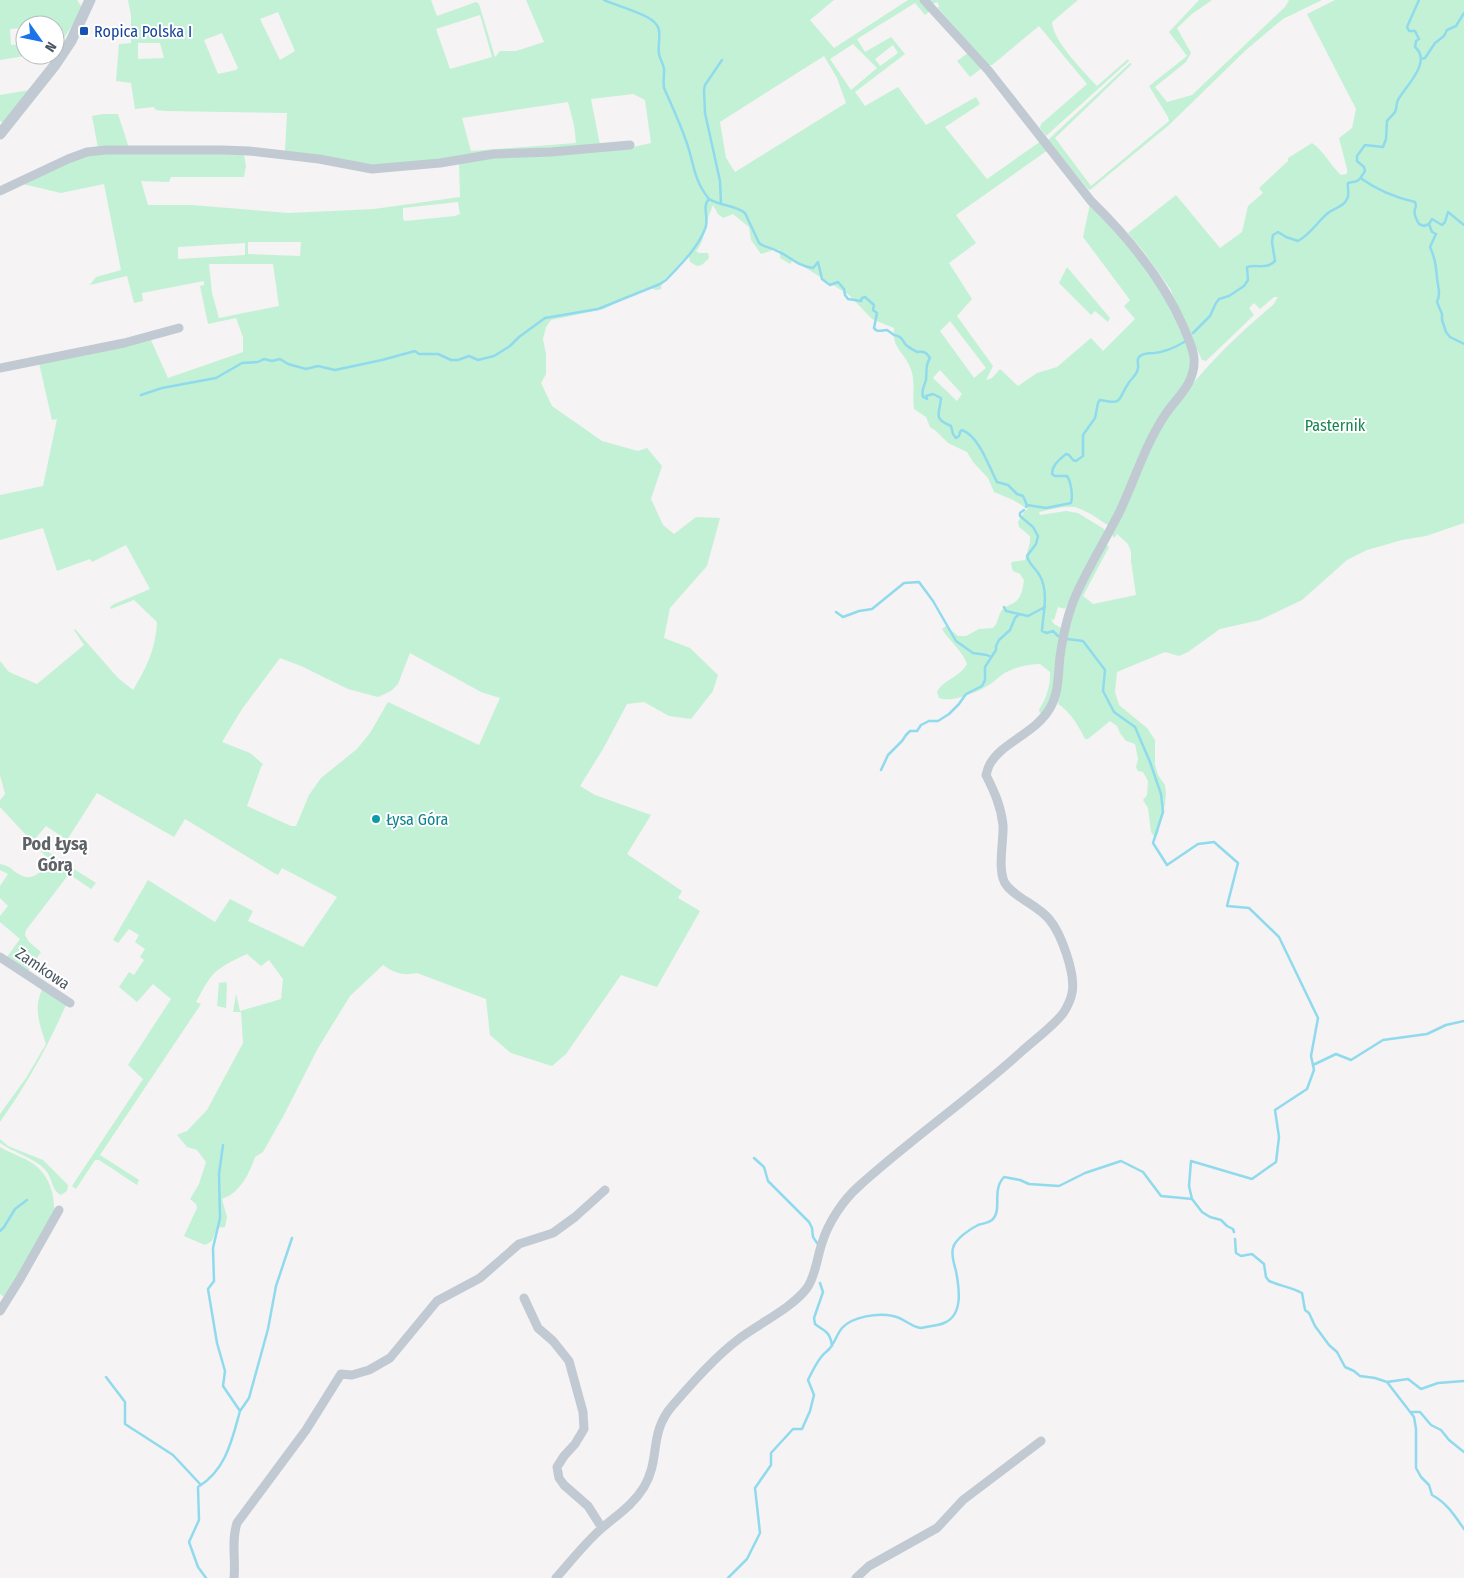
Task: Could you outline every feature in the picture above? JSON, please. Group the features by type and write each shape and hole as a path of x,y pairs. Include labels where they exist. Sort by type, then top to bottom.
{"street":[{"path":"0,134 55,65 73,36 90,0"},
{"path":"556,1578 602,1528 623,1511 644,1487 652,1465 657,1431 665,1414 691,1384 738,1340 782,1310 808,1287 825,1234 845,1201 884,1164 996,1075 1063,1014 1072,991 1071,973 1060,937 1048,919 1006,885 1001,870 1003,825 999,801 986,775 990,764 1001,752 1038,724 1051,707 1057,689 1063,637 1071,606 1120,511 1154,433 1192,379 1194,353 1174,307 1150,268 1116,227 1091,201 988,70 924,0"},
{"path":"0,191 68,159 87,152 106,150 248,151 319,159 372,169 440,163 494,154 551,152 630,144"},
{"path":"0,368 124,343 179,328"},
{"name":"Zamkowa","path":"0,957 70,1003"},
{"path":"234,1578 236,1563 234,1533 238,1523 306,1430 341,1374 352,1375 369,1370 390,1358 437,1301 480,1278 518,1244 553,1233 575,1217 605,1190"},
{"path":"0,1311 59,1210"},
{"path":"524,1298 538,1328 554,1341 569,1361 583,1412 584,1429 575,1444 557,1466 559,1478 564,1485 588,1506 602,1528"},
{"path":"856,1578 869,1566 937,1528 963,1500 1042,1441"}],"green space":[{"path":"0,0 77,0 83,9 65,36 65,15 15,15 15,29 10,29 11,45 15,45 15,58 0,60"},
{"path":"128,0 431,0 437,16 476,2 479,4 495,57 500,51 516,51 544,42 526,0 834,0 810,20 834,48 908,0 920,0 930,11 925,15 915,3 857,39 865,52 891,37 905,54 855,92 865,106 898,87 926,125 976,97 980,104 945,127 987,179 1041,141 1048,150 956,215 976,243 949,263 972,299 957,316 993,366 986,380 992,378 1000,369 1018,386 1037,373 1057,367 1091,338 1103,351 1135,319 1124,306 1130,300 1083,237 1090,204 1149,271 1162,292 1189,349 1190,375 1109,526 1094,516 1074,507 1039,512 1040,515 1066,511 1078,513 1104,529 1105,532 1065,609 1058,607 1054,620 1051,619 1054,624 1061,628 1052,697 1043,714 1039,710 1050,682 1050,672 1040,664 1011,670 982,689 970,694 950,699 939,698 937,692 943,684 960,672 967,664 962,654 942,629 946,626 958,636 966,636 979,629 993,628 1002,610 1015,602 1021,595 1024,580 1020,574 1013,571 1011,564 1012,562 1025,560 1030,536 1019,527 1018,522 1028,509 994,492 988,478 973,462 967,452 948,443 930,427 926,417 914,409 912,372 896,345 894,328 872,319 849,295 793,260 790,264 780,258 780,250 776,249 761,254 751,240 749,227 733,214 723,218 718,214 713,205 702,242 696,251 708,253 709,258 702,265 697,266 690,262 687,256 662,282 661,289 645,289 604,309 551,320 546,327 543,339 546,354 546,374 541,383 552,406 602,441 638,451 647,448 662,466 651,499 663,525 674,534 696,517 720,518 707,566 670,608 664,638 690,648 718,675 713,691 691,719 669,716 644,702 627,704 603,749 580,786 595,795 651,815 627,854 682,891 678,898 700,911 657,987 621,975 566,1054 552,1066 511,1053 490,1035 486,999 417,973 399,973 383,965 350,996 318,1048 263,1152 255,1157 247,1176 239,1187 229,1196 222,1199 227,1217 225,1227 217,1228 212,1241 205,1245 184,1236 197,1208 196,1204 190,1199 199,1184 206,1162 197,1150 187,1147 177,1135 187,1131 207,1110 243,1043 241,1012 233,1012 236,994 240,1011 281,999 283,979 269,960 261,966 247,954 225,965 212,976 196,1002 201,1004 100,1155 139,1180 137,1185 99,1160 95,1160 76,1189 72,1186 143,1079 128,1065 171,999 153,984 137,1002 119,987 129,972 134,975 144,960 140,957 145,949 135,942 139,935 129,929 118,943 113,940 148,880 215,922 230,899 253,911 248,921 303,947 337,897 282,868 278,875 274,873 185,819 174,837 97,793 67,840 46,826 34,840 55,857 96,883 91,889 69,874 26,930 25,935 29,942 41,952 28,971 7,957 20,939 0,922 0,916 8,906 0,898 0,886 8,874 0,870 0,864 8,866 20,875 30,877 38,874 52,863 0,807 0,800 5,794 0,775 0,661 9,672 37,684 84,645 75,629 118,678 133,690 150,658 155,641 157,622 134,600 111,609 110,607 150,589 126,545 92,562 90,559 57,571 43,528 0,540 0,495 43,486 57,419 52,420 39,363 150,338 168,378 243,352 243,337 236,318 208,324 200,286 204,285 204,281 142,293 143,301 134,303 127,276 90,285 96,277 121,270 104,184 61,193 23,184 76,159 93,154 213,153 244,155 246,166 244,177 171,177 169,182 141,181 148,205 191,205 289,213 374,209 460,197 459,163 503,157 633,147 651,143 645,100 633,94 591,99 600,145 373,165 285,152 287,113 166,111 156,110 154,107 135,109 131,83 116,81 119,44 131,43 131,16","holes":["278,12 295,51 280,60 260,19","480,15 492,57 450,69 436,29","222,33 238,68 218,74 204,40","138,43 160,43 164,58 138,59","853,44 877,68 851,90 830,59","893,45 898,53 880,66 875,59","824,56 837,78 846,103 735,172 726,158 720,122","568,102 576,143 471,151 462,118","458,202 460,214 455,216 405,221 403,219 403,208","248,242 301,242 300,256 248,254","245,243 245,255 178,259 178,247","209,264 273,264 279,306 219,318 212,293","950,321 986,368 974,378 940,331","940,370 962,394 957,401 933,378","410,653 481,692 500,698 479,745 388,702 370,733 357,749 321,778 309,795 296,826 291,826 247,806 263,764 250,753 222,742 242,709 280,658 348,689 378,697 391,691 398,684"]},
{"path":"928,0 1078,0 1052,22 1063,47 1077,65 1097,86 1128,59 1129,61 1046,136 1040,128 1041,124 1087,84 1039,26 992,65 988,65 938,8 937,2 932,4"},
{"path":"1199,0 1212,0 1192,14 1177,28 1191,53 1186,62 1155,87 1167,102 1192,95 1285,7 1289,0 1322,0 1283,19 1246,50 1169,125 1090,190 1088,189 1048,140 1130,63 1132,64 1055,138 1091,186 1169,121 1149,86 1187,56 1169,32"},
{"name":"Pasternik","path":"1335,0 1464,0 1464,523 1426,536 1402,540 1367,550 1347,560 1302,600 1260,620 1220,629 1188,652 1179,656 1165,652 1117,672 1115,692 1119,705 1147,728 1155,740 1155,765 1158,775 1165,785 1166,793 1158,834 1154,836 1151,832 1148,808 1143,800 1147,795 1148,781 1143,772 1138,771 1136,767 1138,759 1135,744 1126,741 1117,726 1110,721 1088,739 1085,739 1070,715 1058,704 1070,616 1106,544 1109,547 1083,596 1093,604 1136,595 1131,552 1128,544 1117,534 1114,538 1111,533 1142,463 1159,431 1187,391 1219,355 1273,305 1278,297 1274,297 1260,309 1254,303 1249,308 1254,315 1206,361 1202,360 1174,301 1171,290 1128,233 1176,195 1220,248 1242,232 1248,206 1263,193 1259,188 1288,161 1288,158 1312,143 1341,175 1347,174 1339,138 1352,128 1356,109 1307,14"},
{"path":"969,52 982,68 970,77 957,61"},
{"path":"30,90 3,123 0,121 0,95"},
{"path":"118,114 129,148 98,148 92,116"},
{"path":"1067,267 1110,318 1108,322 1095,311 1091,315 1059,283"},
{"path":"226,982 226,1008 217,1006 219,983"},
{"path":"43,987 66,1005 36,1065 0,1122 0,1114 26,1078 46,1044 38,1016 38,1002"},
{"path":"0,1139 8,1146 43,1160 68,1185 67,1191 61,1195 58,1193 43,1167 0,1143"},
{"path":"0,1147 28,1161 43,1173 50,1185 54,1205 54,1212 6,1298 0,1294"}],"waterway":[{"path":"604,0 642,15 657,25 659,29 659,54 664,70 664,88 688,146 699,184 709,199"},
{"path":"1193,333 1210,316 1219,299 1229,296 1244,286 1248,280 1247,267 1265,266 1275,261 1272,242 1273,235 1278,232 1298,241 1307,235 1328,213 1346,202 1348,183 1359,180 1365,171 1364,167 1357,161 1357,156 1365,145 1383,147 1386,139 1387,121 1395,112 1398,100 1416,75 1419,67 1420,53 1415,47 1416,41 1419,39 1415,31 1409,31 1407,27 1419,0"},
{"path":"1421,59 1425,58 1447,30 1456,26 1464,13"},
{"path":"721,204 720,181 705,113 704,90 705,85 722,60"},
{"path":"1362,179 1374,187 1415,202 1415,215 1419,224 1424,226 1429,224 1432,219 1442,225 1448,212 1464,225"},
{"path":"141,395 162,388 216,378 242,363 258,362 264,359 272,361 280,359 288,364 306,369 318,366 335,370 415,351 419,354 438,354 451,360 458,360 469,356 478,360 494,356 510,346 545,318 598,309 666,280 688,256 702,236 707,221 706,206 709,199 737,208 745,213 759,243 807,267 813,268 818,262 822,279 830,285 838,282 844,289 848,299 861,301 865,297 874,305 873,310 877,313 875,330 887,330 900,337 910,348 927,354 930,358 927,366 923,397 927,399 926,396 933,394 941,398 939,418 951,426 956,438 962,430 968,433 983,453 997,482 1008,485 1017,494 1023,496 1027,505"},
{"path":"1429,224 1432,232 1436,234 1430,247 1436,266 1439,293 1437,302 1442,314 1442,320 1450,337 1464,344"},
{"path":"1026,507 1027,505 1046,508 1071,503 1070,482 1067,476 1055,476 1052,474 1052,471 1056,463 1066,454 1076,461 1083,456 1083,435 1095,418 1100,400 1113,402 1119,400 1136,373 1140,356 1167,350 1186,341"},
{"path":"1024,510 1020,513 1020,516 1033,527 1038,536 1036,544 1027,556 1043,583 1045,603 1042,631 1047,633 1053,631 1058,636"},
{"path":"836,612 843,617 859,611 872,609 904,583 919,582 933,601 956,641 973,653 991,657"},
{"path":"1004,607 1006,611 1019,614"},
{"path":"881,770 888,755 910,731 917,731 921,725 929,721 938,721 949,714 966,694 982,686 985,680 985,667 996,650 999,640 1010,630 1015,618 1019,614 1028,616 1045,607"},
{"path":"728,1578 747,1559 760,1533 755,1488 771,1465 771,1453 793,1429 802,1429 810,1411 814,1395 808,1380 818,1362 832,1346 842,1328 859,1318 873,1315 893,1316 921,1328 941,1324 950,1319 955,1314 959,1300 952,1251 954,1245 967,1232 978,1225 987,1223 995,1216 998,1188 1004,1177 1029,1184 1059,1186 1085,1173 1121,1161 1143,1172 1161,1196 1192,1199 1189,1186 1191,1161 1252,1179 1276,1162 1279,1137 1275,1110 1307,1089 1314,1070 1311,1056 1318,1018 1279,937 1249,908 1227,906 1238,863 1214,842 1198,844 1167,865 1153,843 1163,812 1161,794 1135,727 1114,712 1103,691 1105,670 1083,641 1067,639"},
{"path":"1313,1065 1336,1054 1351,1060 1383,1040 1427,1034 1446,1025 1464,1021"},
{"path":"206,1578 198,1567 189,1542 199,1520 198,1487 215,1472 226,1454 240,1411 223,1386 225,1371 217,1343 208,1289 214,1281 213,1248 220,1218 219,1174 223,1145"},
{"path":"754,1158 764,1167 768,1181 809,1222 813,1237 817,1243"},
{"path":"1192,1199 1202,1212 1210,1217 1221,1220 1233,1229 1234,1232"},
{"path":"0,1231 15,1209 27,1200"},
{"path":"240,1411 249,1398 268,1329 276,1286 292,1238"},
{"path":"1235,1239 1236,1253 1241,1256 1252,1254 1264,1264 1266,1277 1269,1281 1302,1293 1305,1310 1309,1313 1315,1326 1329,1345 1337,1352 1345,1367 1360,1376 1387,1382 1408,1379 1421,1389 1438,1383 1464,1381"},
{"path":"820,1283 823,1292 814,1318 815,1324 828,1335 832,1346"},
{"path":"106,1377 125,1402 125,1424 173,1455 201,1485"},
{"path":"1387,1382 1414,1417 1416,1429 1416,1468 1429,1485 1432,1495 1446,1506 1464,1529"},
{"path":"1412,1412 1420,1412 1431,1425 1441,1430 1449,1440 1464,1452"}],"place":[{"name":"Ropica Polska I","path":"84,31"},
{"name":"Łysa Góra","path":"376,819"}],"district":[{"name":"Pod Łysą Górą","path":"55,854"}]}
